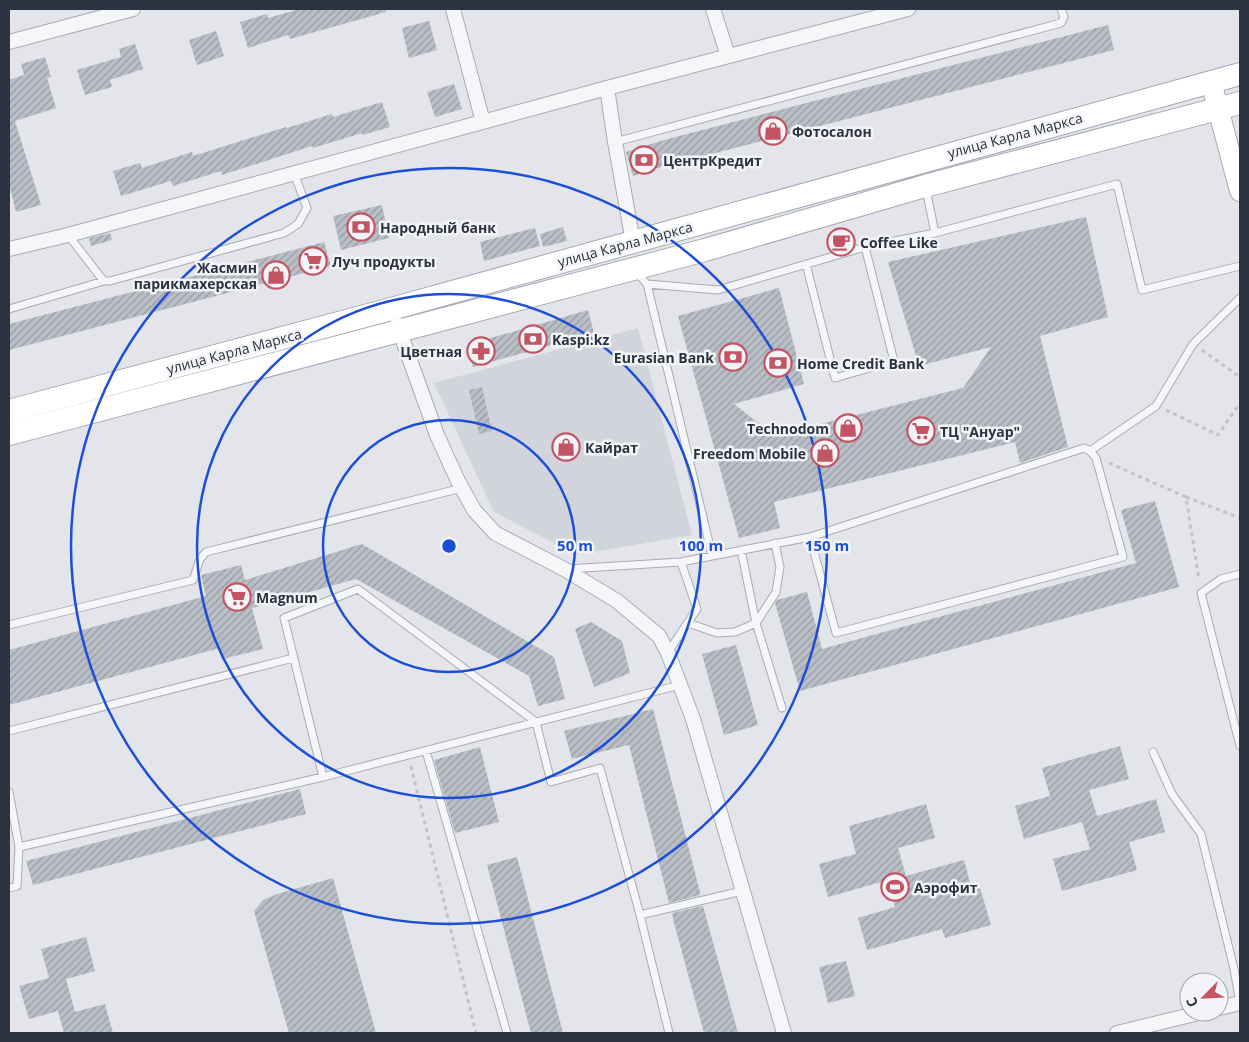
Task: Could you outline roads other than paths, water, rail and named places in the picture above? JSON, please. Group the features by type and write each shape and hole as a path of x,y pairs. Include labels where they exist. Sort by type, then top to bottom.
{"main road":[{"name":"улица Карла Маркса","path":"9,411 391,309 1240,74"},
{"name":"улица Карла Маркса","path":"9,434 400,331 640,276 925,186 1240,103"}],"street":[{"path":"9,42 133,9"},
{"path":"453,9 483,122"},
{"path":"713,9 728,56"},
{"path":"9,249 68,235 607,88 908,9"},
{"path":"1211,82 1240,191"},
{"path":"607,88 614,142 633,242"},
{"path":"391,309 438,435 474,510 495,533 564,569 626,607 659,636 668,653 693,718 784,1033"},
{"path":"1117,1033 1179,1018"}],"lane":[{"path":"614,142 1061,23 1064,17 1062,9"},
{"path":"9,309 104,280 110,281 284,233 298,224 307,208 294,173"},
{"path":"712,555 640,276 718,290 865,247 935,232 1117,184 1142,290 1240,266"},
{"path":"925,186 935,232"},
{"path":"68,235 104,280"},
{"path":"806,264 835,378 894,361 865,247"},
{"path":"1090,451 1156,406 1193,344 1240,298"},
{"path":"564,569 681,562 810,537 1084,448 1090,451 1096,458 1123,557 836,633 810,537"},
{"path":"9,625 193,580 200,560 206,552 462,488"},
{"path":"688,623 717,633 735,632 756,623 776,592 780,567 775,544"},
{"path":"741,550 756,623 782,708"},
{"path":"668,653 697,609 681,562"},
{"path":"1240,574 1221,579 1201,593 1240,746"},
{"path":"323,777 284,618 358,589 536,722 551,782 600,768 640,915 669,1033"},
{"path":"9,731 294,658"},
{"path":"19,847 323,777 680,685"},
{"path":"426,751 507,1033"},
{"path":"1153,752 1172,794 1201,834 1234,969 1240,1003"},
{"path":"9,792 19,847 17,886 9,888"},
{"path":"640,915 742,891"}],"place":[{"name":"Фотосалон","path":"773,131"},
{"name":"ЦентрКредит","path":"644,160"},
{"name":"Народный банк","path":"361,227"},
{"name":"Coffee Like","path":"841,242"},
{"name":"Луч продукты","path":"313,261"},
{"name":"Жасмин парикмахерская","path":"276,275"},
{"name":"Kaspi.kz","path":"533,339"},
{"name":"Цветная","path":"481,351"},
{"name":"Eurasian Bank","path":"733,357"},
{"name":"Home Credit Bank","path":"778,363"},
{"name":"Technodom","path":"848,428"},
{"name":"ТЦ \"Ануар\"","path":"921,431"},
{"name":"Кайрат","path":"566,447"},
{"name":"Freedom Mobile","path":"825,453"},
{"name":"Magnum","path":"237,597"},
{"name":"Аэрофит","path":"895,887"}]}
